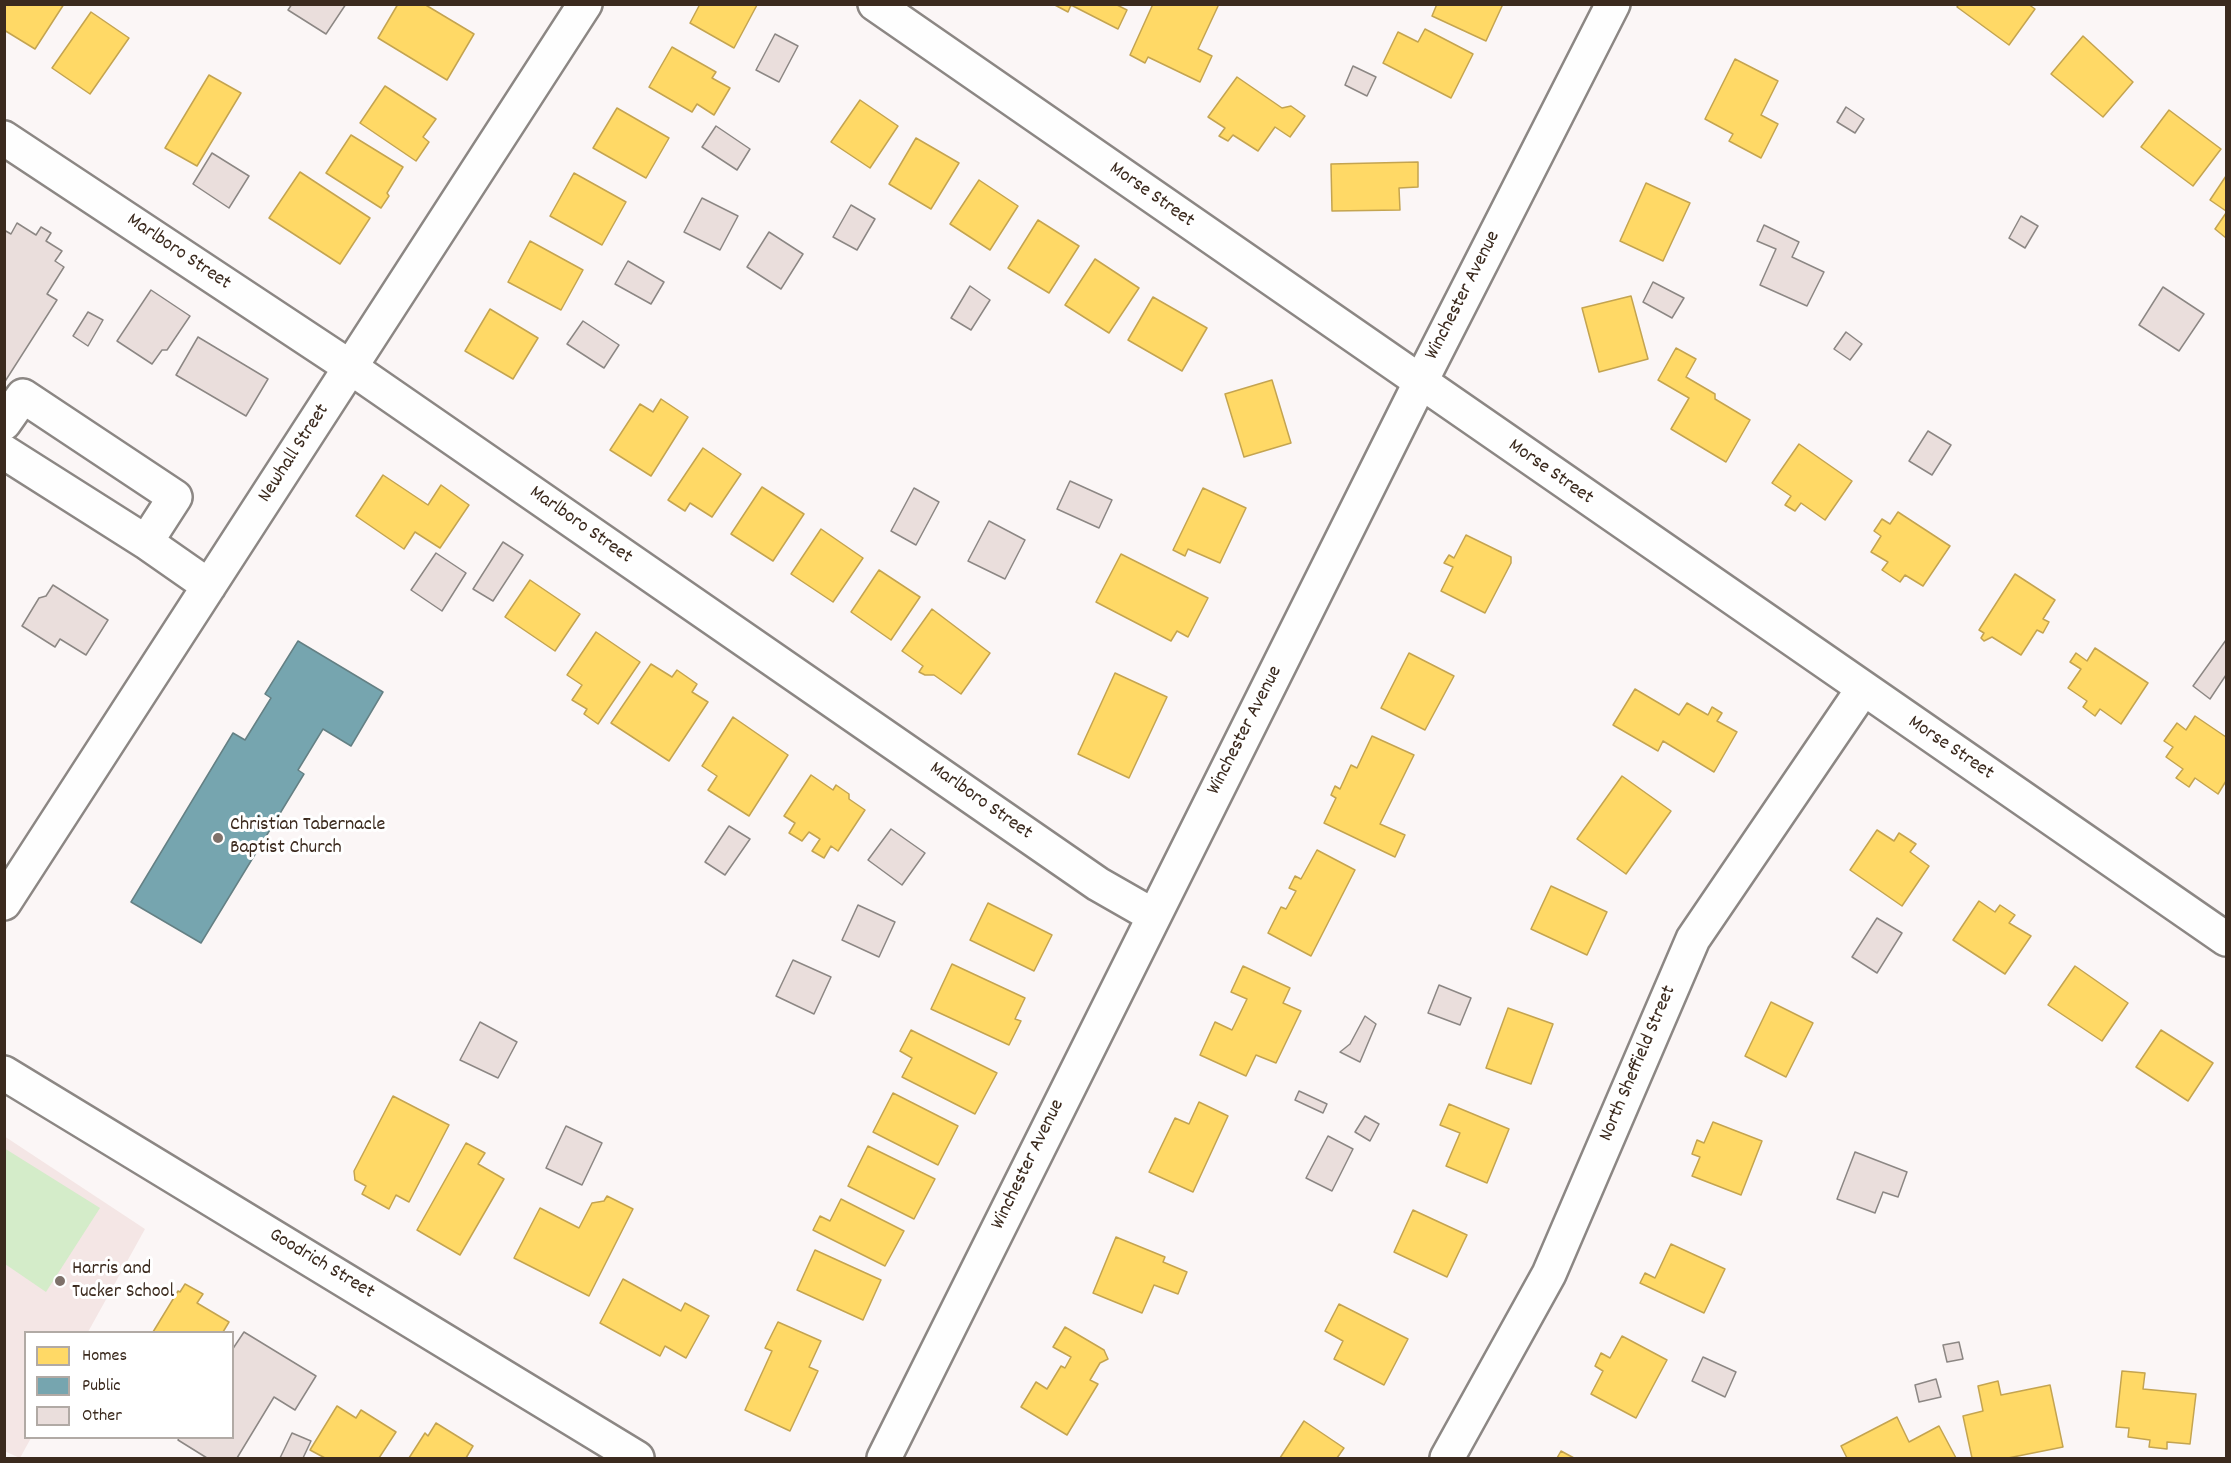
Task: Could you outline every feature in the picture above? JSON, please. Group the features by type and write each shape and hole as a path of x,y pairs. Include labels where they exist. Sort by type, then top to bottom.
{"street":[{"name":"Newhall Street","path":"4,903 585,4"},
{"name":"Morse Street","path":"875,4 2226,939"},
{"name":"Winchester Avenue","path":"884,1458 1420,383 1613,4"},
{"name":"Marlboro Street","path":"4,138 350,367 1098,884 1154,916"},
{"path":"4,423 23,396 175,497 146,542"},
{"path":"4,452 146,542 209,586"},
{"name":"North Sheffield Street","path":"1447,1458 1549,1274 1693,939 1863,689"},
{"name":"Goodrich Street","path":"4,1073 637,1458"}],"shaded area":[{"name":"Harris and Tucker School","path":"4,1136 145,1229 89,1331 24,1331 24,1439 30,1439 20,1458 4,1451"}],"green space":[{"path":"4,1148 100,1208 46,1292 5,1264"}],"building: Homes":[{"path":"4,4 64,4 35,49 4,30"},
{"path":"398,4 424,4 474,34 447,80 378,38"},
{"path":"700,4 757,5 734,48 690,23"},
{"path":"1053,4 1115,4 1127,10 1118,29 1071,5 1068,12"},
{"path":"1153,4 1219,4 1198,49 1212,56 1200,82 1148,57 1145,63 1130,55"},
{"path":"1437,4 1503,4 1486,41 1432,16"},
{"path":"1959,4 2028,4 2035,9 2009,45 1957,7"},
{"path":"91,12 129,38 90,94 52,68"},
{"path":"1425,29 1473,54 1451,98 1383,63 1398,32 1418,42"},
{"path":"2083,36 2133,82 2103,117 2051,74"},
{"path":"672,47 716,72 712,78 730,88 714,115 697,104 692,112 649,87"},
{"path":"1735,59 1778,81 1761,115 1778,124 1761,158 1729,141 1733,134 1705,119"},
{"path":"209,75 241,93 197,166 165,148"},
{"path":"1237,77 1282,108 1291,106 1305,116 1290,137 1275,127 1258,151 1233,135 1228,141 1219,136 1225,128 1208,117"},
{"path":"385,86 436,119 423,137 429,142 416,161 360,123"},
{"path":"860,100 898,126 870,168 831,142"},
{"path":"617,108 669,138 646,178 593,148"},
{"path":"2169,110 2221,149 2193,186 2141,147"},
{"path":"351,135 403,167 387,193 389,196 381,208 326,173"},
{"path":"916,138 959,163 931,209 889,184"},
{"path":"1418,162 1418,187 1399,188 1400,210 1332,211 1331,164"},
{"path":"300,172 370,218 340,264 269,218"},
{"path":"574,173 626,202 602,245 550,216"},
{"path":"2226,176 2226,211 2210,200"},
{"path":"979,180 1018,206 990,250 950,224"},
{"path":"1646,183 1690,203 1663,261 1620,241"},
{"path":"2226,213 2226,238 2215,229"},
{"path":"1038,220 1079,246 1049,293 1008,268"},
{"path":"530,241 583,270 561,310 508,282"},
{"path":"1095,259 1139,288 1109,333 1065,305"},
{"path":"1631,296 1648,359 1599,372 1582,308"},
{"path":"1153,297 1207,328 1182,371 1128,340"},
{"path":"490,309 538,338 513,379 465,351"},
{"path":"1676,348 1696,359 1686,377 1715,394 1715,399 1750,420 1726,462 1671,429 1689,398 1658,380"},
{"path":"1272,380 1291,443 1244,457 1225,394"},
{"path":"661,399 688,417 651,476 610,450 640,404 653,412"},
{"path":"1799,444 1852,481 1825,520 1801,503 1795,511 1785,505 1791,496 1772,483"},
{"path":"703,448 741,474 712,517 690,503 685,511 668,500"},
{"path":"383,475 428,505 441,485 469,505 440,548 415,532 404,549 356,516"},
{"path":"762,487 804,514 773,561 731,534"},
{"path":"1203,488 1246,508 1220,563 1188,549 1185,556 1173,550"},
{"path":"1898,512 1950,546 1923,586 1905,575 1900,582 1882,570 1888,562 1871,552 1881,536 1874,531 1882,519 1890,524"},
{"path":"821,529 863,558 833,602 791,574"},
{"path":"1466,535 1511,557 1511,563 1485,613 1441,591 1453,567 1444,563 1449,555 1454,558"},
{"path":"1121,554 1208,598 1188,637 1177,631 1171,641 1096,602"},
{"path":"879,570 920,597 891,640 851,612"},
{"path":"2015,574 2055,600 2043,619 2049,622 2043,633 2037,630 2021,655 1992,637 1984,641 1981,638 1984,633 1979,630"},
{"path":"530,580 580,614 555,651 505,617"},
{"path":"932,609 990,653 961,694 934,675 919,672 923,666 902,651"},
{"path":"596,632 640,662 598,724 584,714 587,709 572,700 582,685 567,675"},
{"path":"2095,648 2148,683 2121,724 2100,709 2095,716 2083,707 2087,701 2068,688 2081,669 2070,662 2076,653 2087,661"},
{"path":"1409,653 1454,676 1425,730 1381,708"},
{"path":"651,664 672,677 677,670 697,684 692,692 708,702 669,761 611,723"},
{"path":"1115,673 1167,697 1129,778 1078,754"},
{"path":"1635,689 1679,715 1687,703 1708,715 1712,707 1722,713 1717,721 1737,732 1714,772 1663,741 1658,751 1613,725"},
{"path":"2195,716 2226,737 2226,781 2218,794 2195,778 2189,787 2176,778 2183,769 2166,757 2173,747 2164,741 2177,723 2186,730"},
{"path":"733,717 788,755 749,816 708,790 717,776 702,766"},
{"path":"1372,736 1414,755 1380,824 1405,835 1395,857 1324,823 1336,798 1331,795 1335,786 1340,789 1351,765 1357,768"},
{"path":"811,775 833,790 836,785 849,794 849,799 865,810 838,851 831,846 824,858 812,851 820,839 809,832 802,841 789,833 795,823 784,816"},
{"path":"1622,776 1671,811 1626,874 1577,839"},
{"path":"1877,830 1894,841 1899,833 1916,844 1910,852 1929,866 1902,906 1850,870"},
{"path":"1317,850 1355,870 1311,956 1268,933 1281,907 1286,909 1296,891 1289,888 1295,876 1301,879"},
{"path":"1551,886 1607,912 1587,955 1531,929"},
{"path":"1979,901 1995,912 2000,905 2015,915 2009,923 2031,936 2005,974 1953,940"},
{"path":"988,903 1052,935 1034,971 970,940"},
{"path":"952,964 1025,998 1015,1019 1021,1021 1009,1045 931,1009"},
{"path":"1243,966 1290,988 1283,1003 1301,1011 1276,1063 1256,1055 1246,1076 1200,1055 1215,1022 1232,1030 1247,999 1231,992"},
{"path":"2075,966 2128,1003 2102,1041 2048,1005"},
{"path":"1771,1002 1813,1023 1786,1077 1745,1056"},
{"path":"1508,1008 1553,1024 1531,1084 1486,1068"},
{"path":"911,1030 997,1073 975,1114 902,1077 912,1058 900,1051"},
{"path":"2161,1030 2213,1063 2188,1101 2136,1067"},
{"path":"893,1093 958,1126 938,1165 873,1132"},
{"path":"393,1096 449,1125 409,1202 396,1195 389,1209 362,1194 366,1186 355,1180 354,1171"},
{"path":"1199,1102 1228,1116 1193,1192 1149,1172 1175,1118 1189,1124"},
{"path":"1449,1104 1509,1129 1487,1183 1446,1166 1460,1133 1440,1125"},
{"path":"1713,1122 1762,1141 1741,1195 1692,1176 1700,1157 1692,1154 1697,1140 1704,1143"},
{"path":"466,1143 485,1153 478,1164 504,1179 460,1255 417,1230"},
{"path":"868,1146 935,1179 914,1219 848,1186"},
{"path":"607,1196 633,1209 589,1296 514,1258 540,1208 579,1228 592,1203 604,1201"},
{"path":"841,1199 904,1231 885,1266 813,1230 820,1216 830,1221"},
{"path":"1413,1210 1467,1235 1447,1277 1394,1252"},
{"path":"1116,1237 1165,1257 1163,1262 1187,1272 1178,1294 1154,1285 1142,1313 1093,1293"},
{"path":"1671,1244 1725,1269 1704,1313 1640,1283 1645,1273 1655,1278"},
{"path":"815,1250 881,1280 863,1320 797,1290"},
{"path":"623,1279 681,1311 685,1303 709,1316 686,1358 665,1346 660,1356 600,1323"},
{"path":"185,1284 203,1294 197,1303 229,1322 224,1331 154,1331 178,1291 180,1292"},
{"path":"1339,1304 1408,1339 1384,1385 1334,1359 1343,1341 1325,1331"},
{"path":"778,1322 821,1341 809,1367 818,1371 790,1431 745,1410 772,1351 765,1348"},
{"path":"1065,1327 1104,1350 1108,1359 1100,1363 1090,1380 1098,1384 1067,1435 1021,1407 1036,1382 1047,1389 1061,1366 1065,1368 1071,1357 1053,1347"},
{"path":"1622,1336 1667,1360 1636,1418 1591,1394 1603,1371 1595,1366 1601,1353 1610,1358"},
{"path":"2122,1371 2145,1373 2143,1389 2196,1394 2190,1444 2167,1442 2167,1449 2149,1447 2150,1440 2128,1437 2129,1428 2116,1427"},
{"path":"1998,1381 2001,1395 2050,1385 2063,1447 2008,1458 1972,1458 1963,1416 1983,1411 1978,1386"},
{"path":"337,1406 356,1418 361,1410 396,1432 379,1458 325,1458 310,1450"},
{"path":"1897,1417 1909,1442 1939,1426 1956,1458 1847,1458 1841,1446"},
{"path":"1304,1421 1344,1448 1337,1458 1280,1458"},
{"path":"436,1423 473,1446 466,1458 409,1458 425,1433 428,1436"},
{"path":"1561,1451 1574,1458 1557,1458"}],"building: Public":[{"name":"Christian Tabernacle Baptist Church","path":"298,641 383,692 351,746 323,729 298,770 304,774 201,943 131,902 233,733 245,740 271,698 265,694"}],"building: Other":[{"path":"292,4 346,4 326,34 288,10"},
{"path":"775,34 798,46 779,82 756,70"},
{"path":"1353,66 1376,77 1367,96 1345,85"},
{"path":"1846,107 1864,119 1855,133 1837,122"},
{"path":"716,126 750,149 737,170 702,147"},
{"path":"212,153 249,176 229,208 193,184"},
{"path":"702,198 738,216 720,250 684,232"},
{"path":"851,205 875,219 857,250 833,237"},
{"path":"2021,216 2038,226 2025,248 2009,238"},
{"path":"17,223 36,235 41,227 51,233 46,241 62,251 55,261 64,267 47,294 57,300 4,383 4,230 11,234"},
{"path":"1764,225 1799,242 1792,257 1824,272 1807,306 1760,285 1776,249 1757,241"},
{"path":"769,232 803,254 781,289 747,267"},
{"path":"628,261 664,282 651,304 615,284"},
{"path":"1653,282 1684,298 1672,318 1643,302"},
{"path":"970,286 990,300 971,330 951,318"},
{"path":"2163,287 2204,314 2179,351 2139,325"},
{"path":"151,290 190,316 167,350 162,350 152,364 117,341"},
{"path":"88,312 103,320 88,346 73,336"},
{"path":"583,321 619,345 604,368 567,344"},
{"path":"1846,332 1862,344 1850,360 1834,349"},
{"path":"198,337 268,379 246,416 176,375"},
{"path":"1928,431 1951,445 1932,475 1909,461"},
{"path":"1070,481 1112,500 1099,528 1057,509"},
{"path":"914,488 939,502 916,545 891,531"},
{"path":"989,521 1025,540 1005,579 968,561"},
{"path":"503,542 523,555 493,601 473,589"},
{"path":"436,553 466,573 442,611 411,590"},
{"path":"53,585 108,620 86,655 60,639 55,647 22,626 39,598 46,596"},
{"path":"2226,640 2226,675 2210,699 2193,686"},
{"path":"729,826 750,839 725,875 705,862"},
{"path":"891,829 925,853 902,885 868,860"},
{"path":"858,905 895,922 879,957 842,940"},
{"path":"1877,918 1902,933 1877,973 1852,957"},
{"path":"793,960 831,977 814,1014 776,996"},
{"path":"1439,985 1471,998 1460,1025 1428,1013"},
{"path":"1365,1016 1376,1024 1360,1062 1340,1052 1350,1044"},
{"path":"480,1022 517,1042 498,1078 460,1060"},
{"path":"1299,1091 1327,1104 1323,1113 1295,1100"},
{"path":"1365,1116 1379,1124 1370,1141 1355,1132"},
{"path":"566,1126 602,1143 582,1185 546,1168"},
{"path":"1328,1136 1353,1149 1332,1191 1306,1178"},
{"path":"1855,1152 1907,1172 1898,1197 1883,1192 1875,1213 1837,1199"},
{"path":"244,1332 316,1376 295,1410 274,1397 237,1458 207,1458 178,1440 234,1439 234,1347"},
{"path":"1959,1342 1963,1359 1947,1362 1943,1345"},
{"path":"1703,1357 1736,1372 1725,1397 1692,1381"},
{"path":"1936,1379 1941,1397 1919,1402 1915,1385"},
{"path":"292,1433 311,1441 303,1458 280,1458"}],"place":[{"name":"Christian Tabernacle Baptist Church","path":"218,838"},
{"name":"Harris and Tucker School","path":"60,1281"}]}
